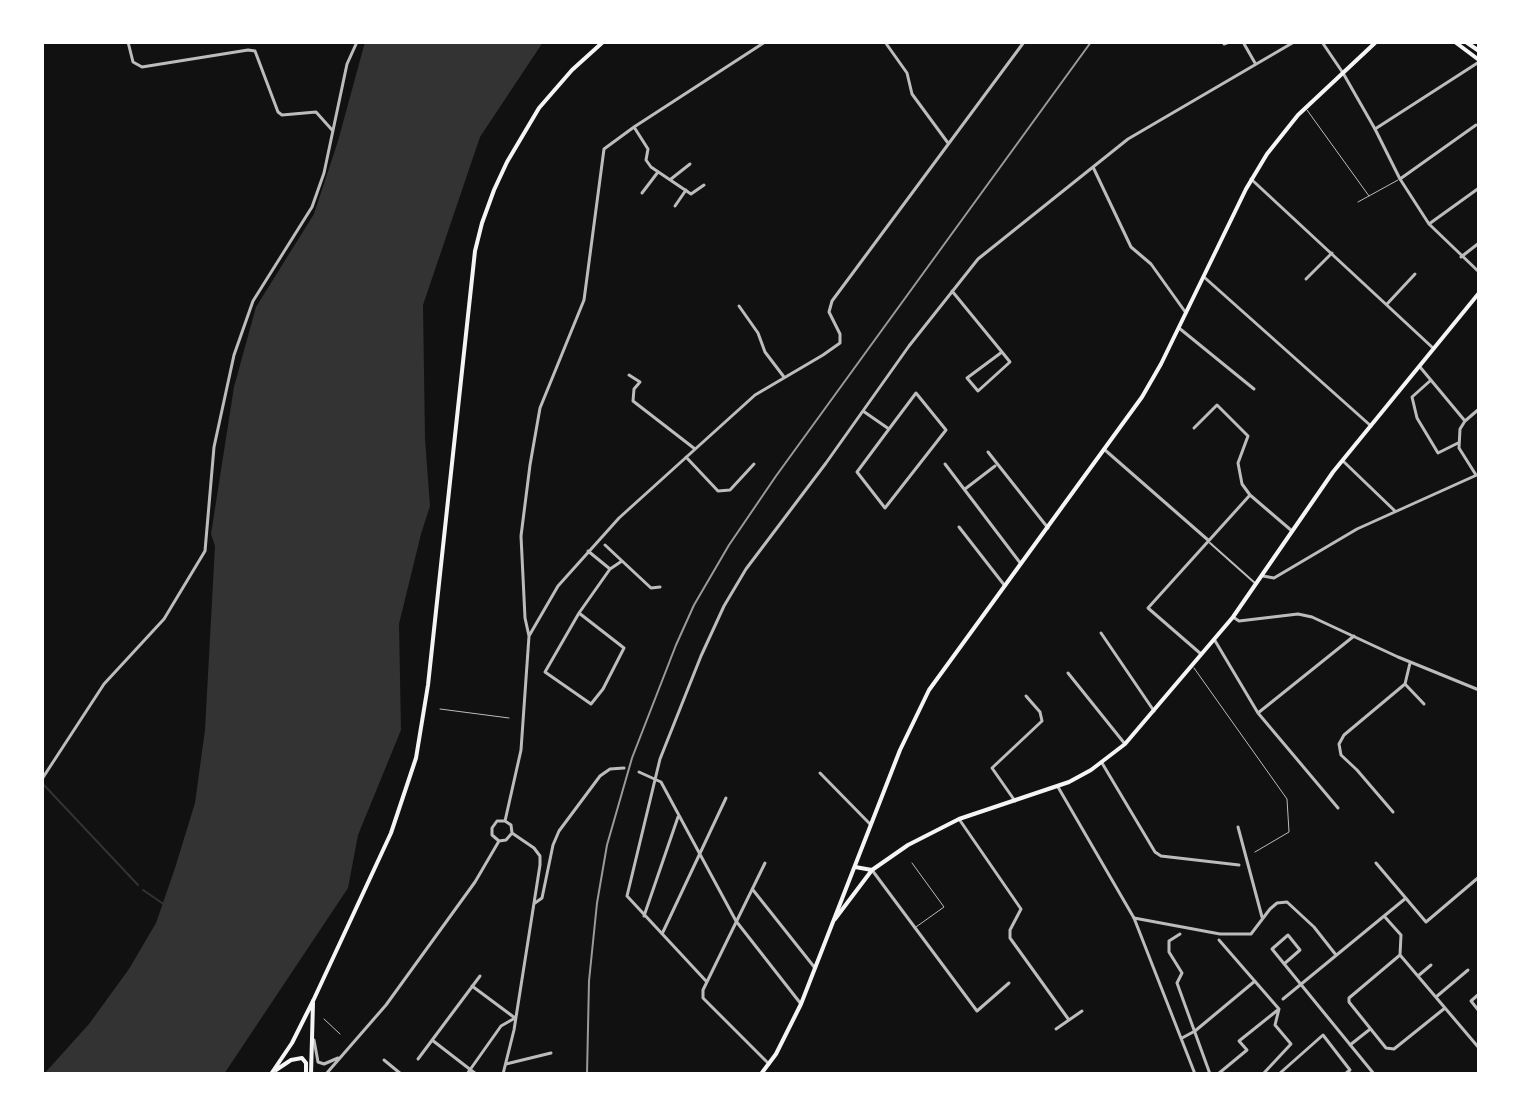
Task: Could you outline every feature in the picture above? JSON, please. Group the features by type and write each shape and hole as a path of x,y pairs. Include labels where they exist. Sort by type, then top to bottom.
{"main road":[{"path":"271,1074 292,1043 313,1001 391,833 416,758 428,685 475,251 482,223 507,162 539,108 572,70 603,42"},
{"path":"761,1074 801,1004 870,824 922,702 1148,388 1251,179 1281,134 1376,42"},
{"path":"1455,42 1479,51"},
{"path":"1465,44 1479,61"},
{"path":"834,921 872,870 908,845 959,819 1058,787 1102,763 1125,744 1233,617 1343,461 1479,293"},
{"path":"854,866 872,870"},
{"path":"309,1074 313,1001"},
{"path":"271,1074 291,1060 302,1058 309,1074"}],"street":[{"path":"128,42 133,62 142,67 255,51 278,112 282,115 316,112 333,131"},
{"path":"42,779 104,684 164,619 205,551 214,447 234,355 253,301 312,207 347,64 357,42"},
{"path":"505,821 521,750 529,636 525,618 521,536 540,408 584,300 592,260 604,149 765,42"},
{"path":"885,42 907,73 912,94 948,143"},
{"path":"529,636 551,595 619,518 755,395 840,343 840,334 829,312 832,301 1024,42"},
{"path":"1243,42 1255,63"},
{"path":"706,981 627,896 654,778 701,656 724,606 746,569 978,259 1128,139 1294,42"},
{"path":"1322,42 1429,224 1479,272"},
{"path":"1375,129 1479,61"},
{"path":"1400,179 1476,125"},
{"path":"634,127 648,149 646,160 658,172 691,194 704,185"},
{"path":"671,179 690,164"},
{"path":"1093,167 1131,247 1151,264 1186,313"},
{"path":"642,193 658,172"},
{"path":"1251,179 1435,349"},
{"path":"1429,224 1479,188"},
{"path":"675,206 686,190"},
{"path":"1461,257 1479,243"},
{"path":"1306,279 1332,253"},
{"path":"1387,304 1415,274"},
{"path":"1204,277 1372,427"},
{"path":"952,291 1002,352 1010,362 978,391 967,378 1002,352"},
{"path":"739,306 758,333 765,352 784,377"},
{"path":"1179,328 1254,389"},
{"path":"1420,367 1465,421"},
{"path":"629,375 640,382 634,389 633,401 695,449"},
{"path":"1431,380 1412,397 1417,418 1438,453 1458,443"},
{"path":"916,393 946,430 885,508 857,472 889,429 916,393"},
{"path":"1194,428 1217,405 1248,436 1238,463 1242,484 1250,495 1292,531"},
{"path":"1263,576 1274,578 1357,529 1478,475 1458,443 1460,429 1479,409"},
{"path":"863,411 889,429"},
{"path":"1105,450 1257,584"},
{"path":"988,452 1048,528"},
{"path":"686,457 718,491 730,490 754,464"},
{"path":"1343,461 1395,511"},
{"path":"945,464 1021,564"},
{"path":"965,489 995,466"},
{"path":"1201,654 1148,608 1250,495"},
{"path":"959,527 1005,586"},
{"path":"605,545 651,588 660,587"},
{"path":"588,551 610,569"},
{"path":"579,613 624,648 603,689 594,702 588,704 545,672 579,613 610,569 622,561"},
{"path":"1233,617 1248,621 1298,614 1325,622 1479,690"},
{"path":"1101,633 1154,711"},
{"path":"1258,713 1354,636"},
{"path":"1214,639 1258,713 1338,808"},
{"path":"1393,812 1341,755 1339,744 1344,735 1405,684 1410,662"},
{"path":"1068,673 1125,744"},
{"path":"1405,684 1424,704"},
{"path":"1015,801 992,768 1042,721 1040,712 1026,696"},
{"path":"1102,763 1155,852 1161,856 1239,865"},
{"path":"535,903 542,898 559,831 600,776 610,769 624,768"},
{"path":"639,772 661,782 736,921 801,1004"},
{"path":"820,773 870,824"},
{"path":"1058,787 1134,918 1195,1074"},
{"path":"662,934 726,798"},
{"path":"644,916 678,816"},
{"path":"959,819 1021,909 1010,930 1010,938 1069,1020"},
{"path":"497,821 505,821 511,825 512,833 506,840 499,841 492,835 492,828 497,821"},
{"path":"1238,827 1262,917"},
{"path":"503,1074 535,903 540,856 529,843 512,833"},
{"path":"326,1074 386,1005 475,882 499,841"},
{"path":"765,863 706,981 703,998 769,1064"},
{"path":"1376,863 1426,922 1479,877"},
{"path":"872,870 977,1011 1009,983"},
{"path":"753,890 816,969"},
{"path":"1283,999 1406,898"},
{"path":"1134,918 1235,936 1251,934 1262,917 1277,903 1287,902 1314,927 1336,955"},
{"path":"1384,916 1401,935 1400,955 1479,1048"},
{"path":"1180,934 1169,941 1169,952 1182,973 1177,983 1210,1074"},
{"path":"1284,964 1300,950 1288,935 1272,949 1284,964 1301,984 1374,1074"},
{"path":"1219,940 1279,1009"},
{"path":"1400,955 1349,998 1386,1048 1394,1049 1445,1008"},
{"path":"1418,976 1431,965"},
{"path":"1436,997 1468,970"},
{"path":"418,1059 480,976"},
{"path":"1182,1038 1195,1031 1256,980"},
{"path":"472,986 515,1018"},
{"path":"1479,994 1471,1001 1479,1011"},
{"path":"1218,1074 1247,1050 1239,1041 1279,1009"},
{"path":"1263,1074 1291,1044 1275,1025 1279,1009"},
{"path":"1056,1029 1082,1011"},
{"path":"468,1072 501,1026 515,1018"},
{"path":"1350,1045 1370,1029"},
{"path":"312,1031 318,1062 324,1064 341,1057"},
{"path":"1279,1074 1323,1035 1350,1070 1345,1074"},
{"path":"432,1040 468,1072 476,1074"},
{"path":"506,1064 551,1053"},
{"path":"384,1060 401,1074"},
{"path":"390,1074 395,1069"}],"lane":[{"path":"1305,108 1369,196"},
{"path":"1358,202 1400,179"},
{"path":"1192,666 1287,799 1289,832 1255,852"},
{"path":"440,709 509,718"},
{"path":"912,863 944,907 915,928"},
{"path":"324,1019 340,1034"}],"shaded area":[{"path":"365,42 543,42 480,137 423,305 425,439 430,506 399,624 401,730 358,835 348,888 224,1074 44,1074 89,1024 129,969 156,923 175,868 195,803 205,730 215,546 211,534 234,387 256,307 314,214"}],"waterway":[{"path":"43,784 138,885"},
{"path":"143,890 165,905"}],"railway":[{"path":"587,1074 589,981 607,845 632,758 694,605 729,545 776,476 1091,42"}]}
